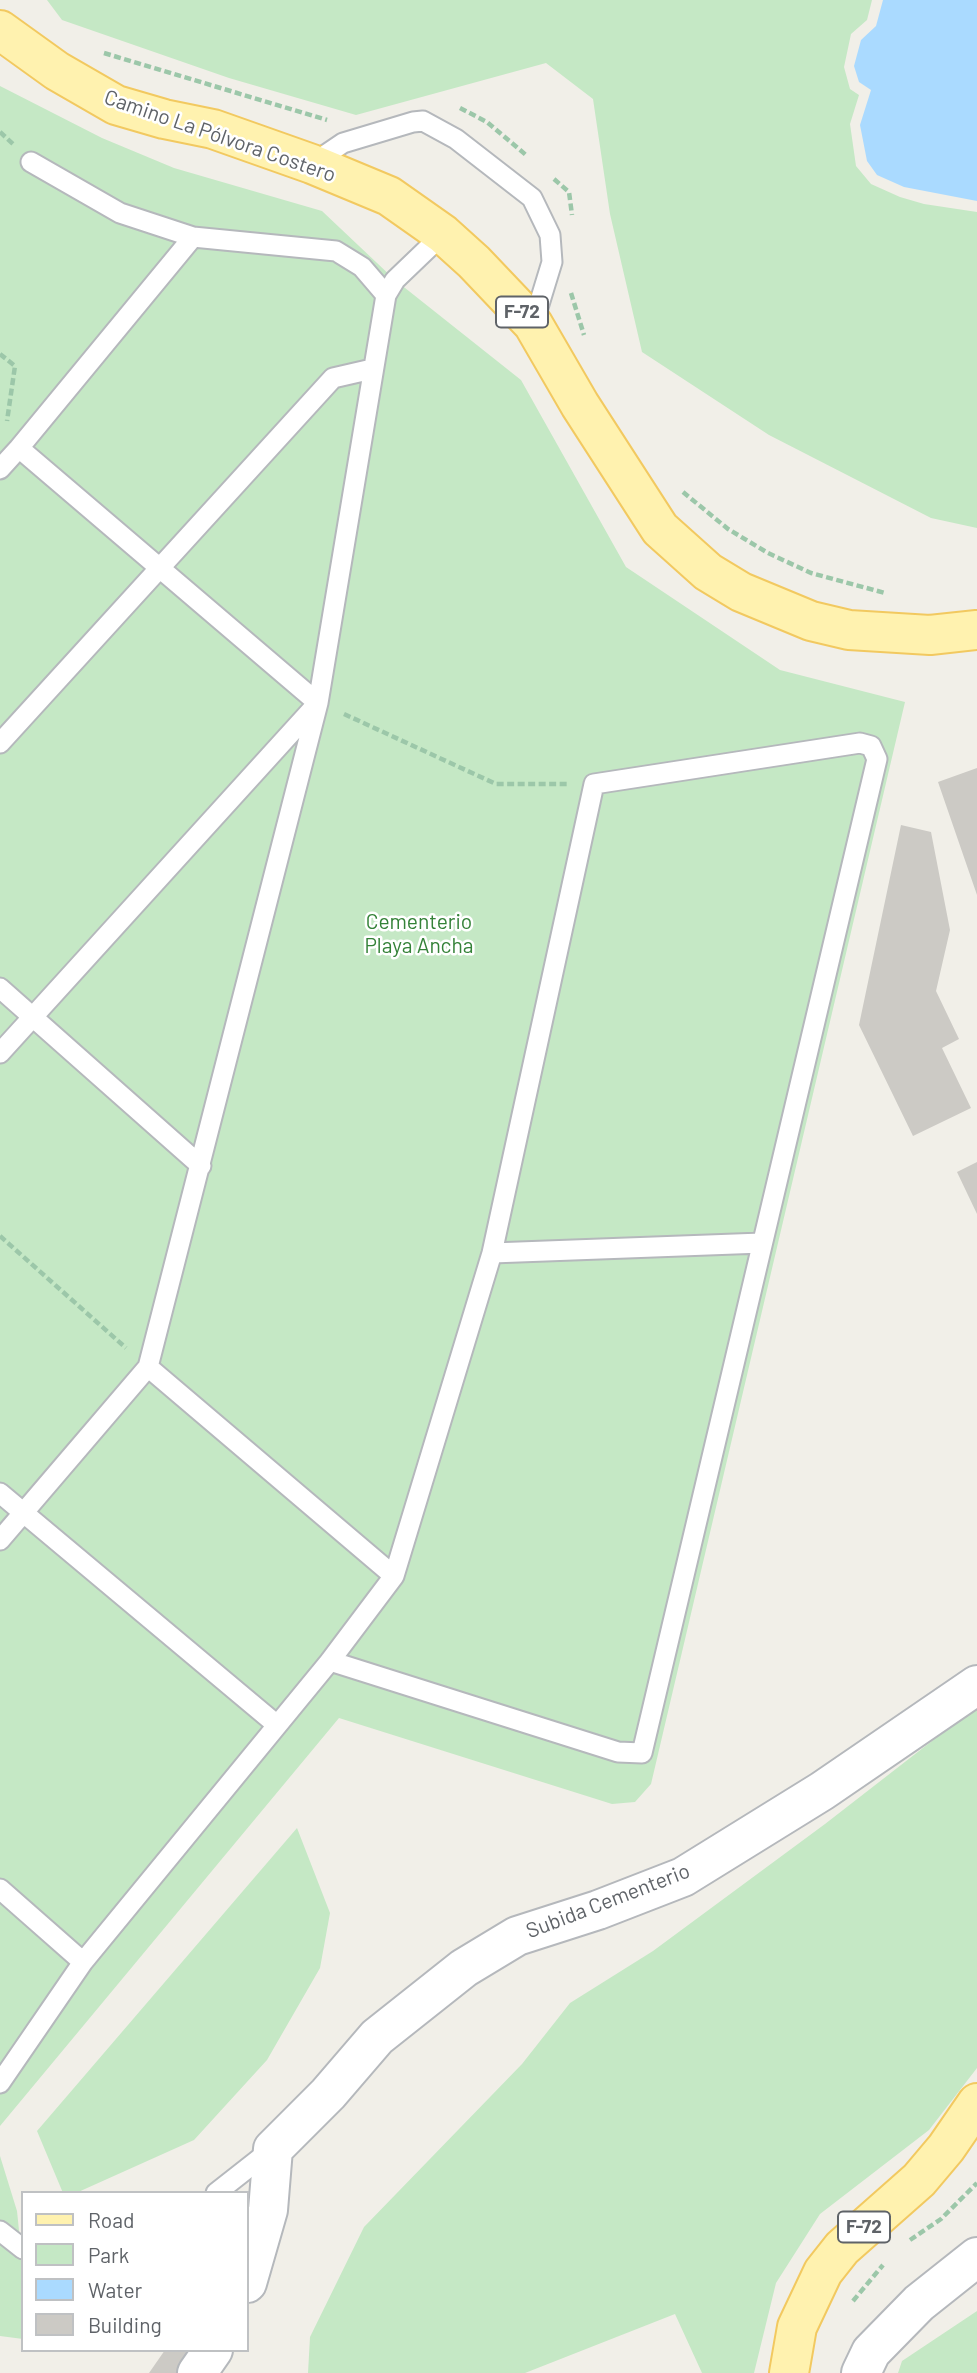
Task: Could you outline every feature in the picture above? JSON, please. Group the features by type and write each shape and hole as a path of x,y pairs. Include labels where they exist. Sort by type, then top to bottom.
{"main road":[{"name":"Camino La Pólvora Costero","path":"0,30 57,71 116,105 213,129 312,164 389,196 443,234 474,262 533,324 580,405 660,529 708,572 775,608 849,630 930,635 977,629"},
{"name":"F-72","path":"789,2373 797,2327 823,2272 856,2234 889,2210 919,2180 946,2148 977,2103"}],"street":[{"name":"Subida Cementerio","path":"273,2148 328,2094 377,2037 464,1968 517,1936 598,1910 683,1877 822,1791 977,1685"},
{"path":"248,2280 268,2210 273,2148"},
{"path":"862,2373 871,2352 919,2303 977,2257"},
{"path":"197,2373 212,2352"}],"lane":[{"path":"312,164 342,143 413,122 423,121 456,139 532,198 551,235 552,262 533,324"},
{"path":"31,162 120,213 193,237 336,251 362,267 386,295"},
{"path":"0,1540 148,1367 317,703 386,295 395,279 443,234"},
{"path":"0,469 193,237"},
{"path":"0,743 333,378 372,369"},
{"path":"19,448 317,703"},
{"path":"0,1052 317,703"},
{"path":"0,2083 83,1962 330,1661 394,1576 492,1252 593,783 860,743 875,751 877,759 642,1752 633,1755 618,1752 330,1661"},
{"path":"0,988 201,1166"},
{"path":"492,1252 762,1242"},
{"path":"148,1367 394,1576"},
{"path":"0,1493 25,1510 276,1725"},
{"path":"0,1889 83,1962"},
{"path":"219,2191 273,2148"},
{"path":"0,2231 21,2247"}],"path":[{"path":"0,354 15,366 5,417 19,448"},
{"path":"317,703 496,784 593,783"},
{"path":"0,1236 148,1367"},
{"path":"909,2241 941,2219 977,2183"},
{"path":"850,2305 890,2259"}],"green space":[{"path":"47,0 872,0 867,20 851,34 844,67 850,89 859,95 850,124 856,166 871,184 900,197 924,204 977,212 977,528 931,518 769,435 642,352 610,214 593,99 546,63 356,115 229,78 62,20"},
{"name":"Cementerio Playa Ancha","path":"0,86 102,138 174,168 322,211 395,280 521,380 626,567 780,670 905,702 651,1784 635,1802 612,1804 339,1718 0,2126"},
{"path":"977,1706 977,2068 929,2130 820,2214 776,2283 754,2373 702,2373 675,2314 525,2373 308,2373 310,2337 364,2227 522,2064 570,2003 653,1951 825,1824"},
{"path":"297,1828 330,1913 320,1968 267,2060 194,2140 80,2191 62,2191 37,2131"},
{"path":"0,2156 17,2211 21,2250 21,2339 0,2336"},
{"path":"977,2311 977,2373 898,2373 902,2361"}],"water":[{"path":"883,0 977,0 977,201 904,187 877,175 867,161 860,125 871,90 859,82 854,66 861,40 876,26"}],"building":[{"path":"977,768 977,895 938,782"},
{"path":"901,825 931,832 950,930 936,991 959,1039 942,1048 971,1108 913,1136 859,1025"},
{"path":"977,1162 977,1214 957,1172"},
{"path":"164,2352 188,2352 177,2373 149,2373"}]}
